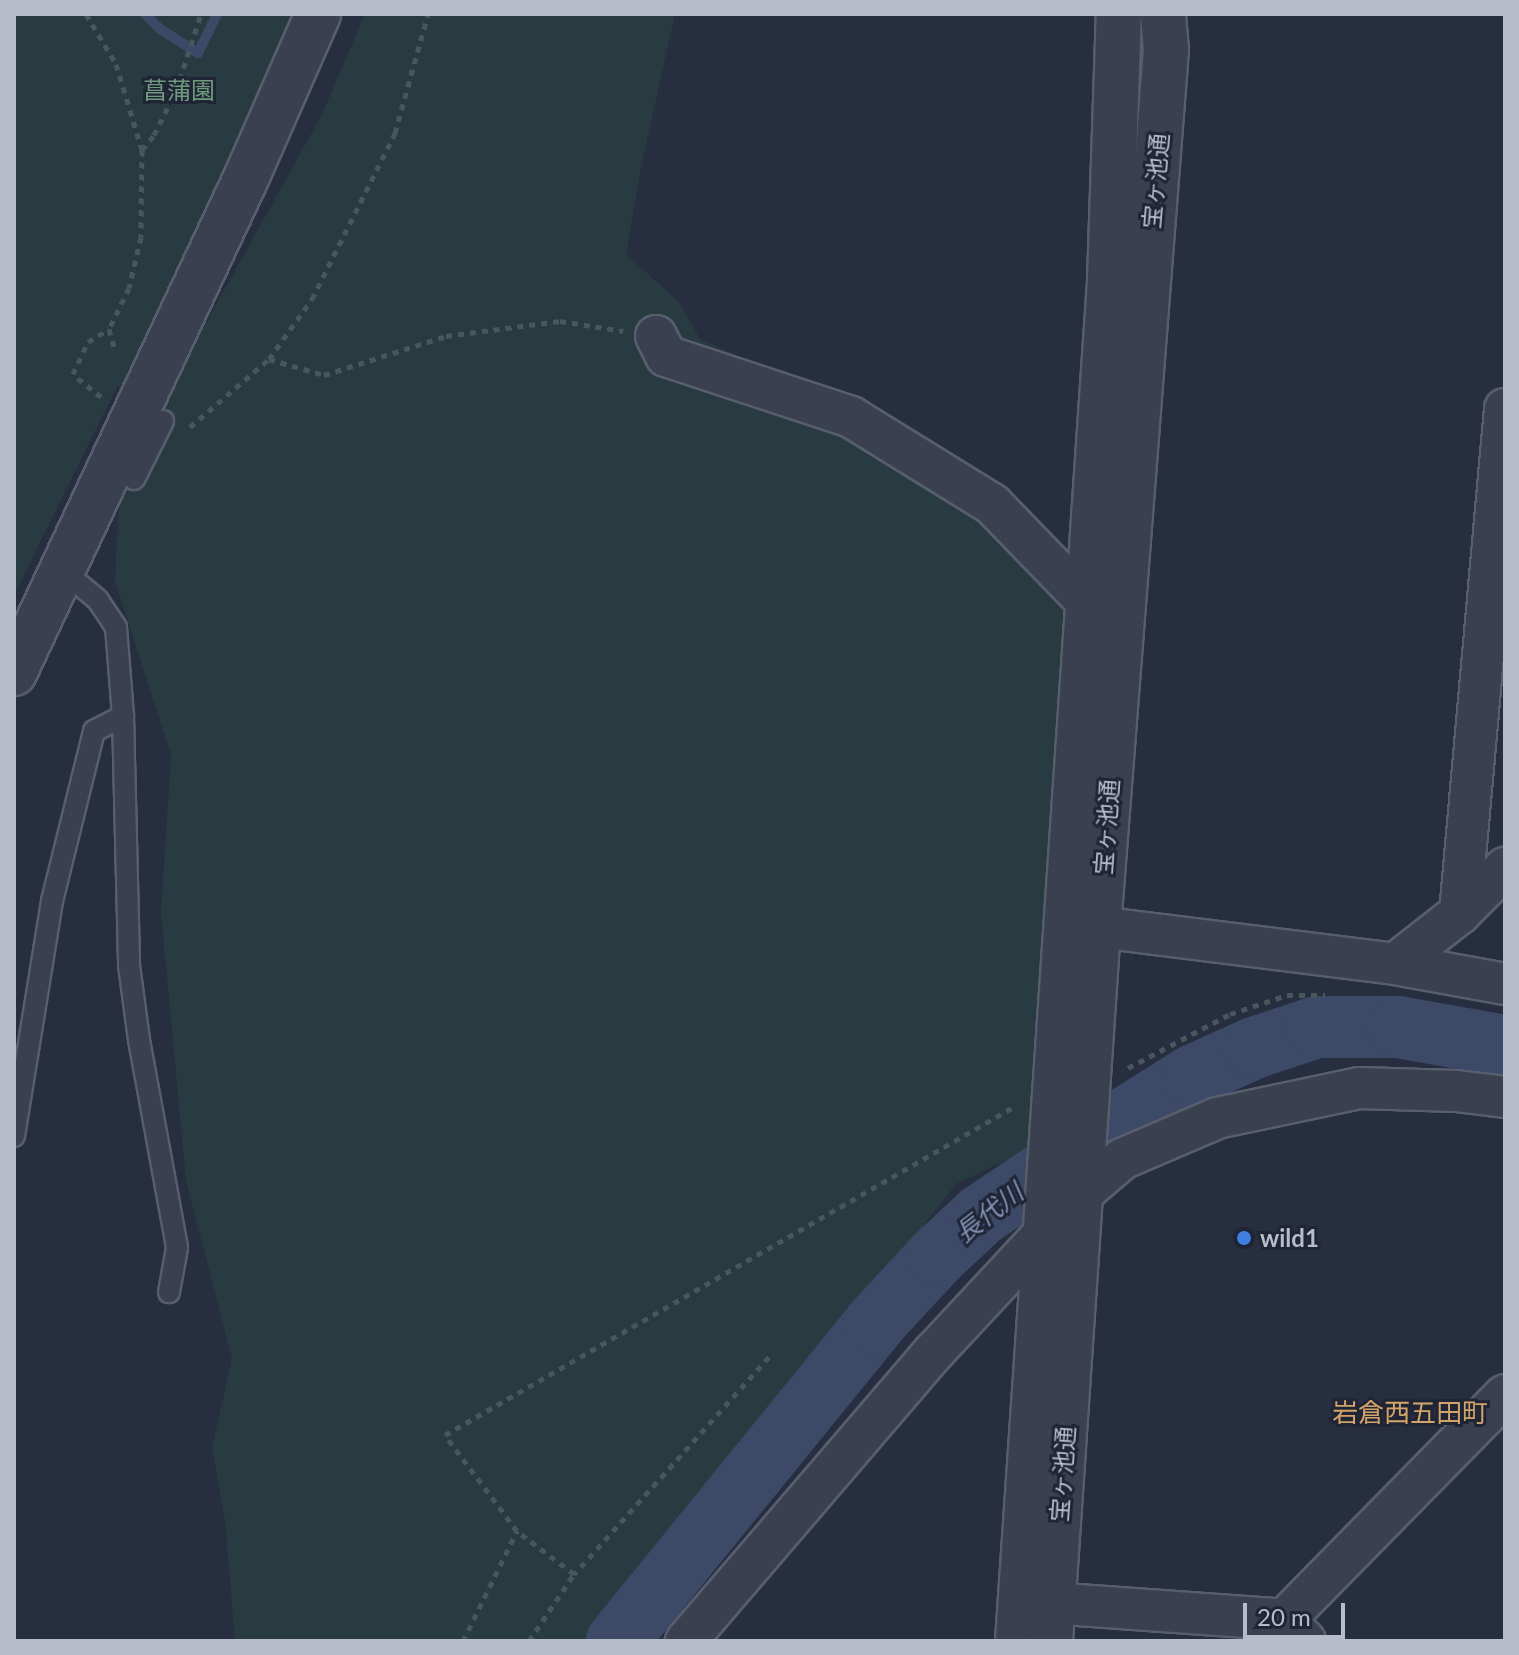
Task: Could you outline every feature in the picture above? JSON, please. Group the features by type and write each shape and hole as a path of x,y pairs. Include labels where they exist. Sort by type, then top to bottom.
{"street":[{"path":"14,673 247,176 318,14"},
{"name":"宝ヶ池通","path":"1035,1621 1061,1187 1076,1091 1088,603 1110,280 1119,14"},
{"name":"宝ヶ池通","path":"1082,927 1166,50 1163,14"},
{"path":"656,336 666,356 851,417 992,504 1088,603"},
{"path":"1460,913 1497,592 1505,409"},
{"path":"1395,964 1460,913 1505,868"},
{"path":"1082,927 1395,964 1505,984"},
{"path":"686,1641 934,1352 1061,1187 1217,1118 1359,1088 1456,1091 1505,1097"},
{"path":"1035,1621 1295,1631 1505,1395"}],"lane":[{"path":"134,479 163,421"},
{"path":"62,570 98,600 116,627 123,716 129,965 177,1248 169,1292"},
{"path":"14,1136 52,901 94,731 123,716"}],"path":[{"path":"86,14 116,64 142,150 141,237 129,288 109,329 88,342 73,374 102,397"},
{"path":"142,150 154,135 176,91 201,14"},
{"path":"163,421 186,430 269,359 312,299 395,133 428,14"},
{"path":"269,359 324,375 446,336 560,321 656,336"},
{"path":"109,329 115,350"},
{"path":"574,1574 517,1531 445,1435 1076,1091 1134,1067 1230,1014 1287,995 1331,995"},
{"path":"529,1641 574,1574 769,1357"},
{"path":"463,1641 517,1531"}],"green space":[{"name":"菖蒲園","path":"14,14 296,14 121,395 118,385 14,595"},
{"path":"365,14 675,14 641,168 626,254 680,303 700,339 864,411 1051,535 1080,569 1052,1123 1027,1150 956,1184 723,1484 589,1641 235,1641 225,1520 212,1448 232,1358 186,1181 161,913 171,755 115,581 119,503 157,411 321,116"}],"waterway":[{"path":"145,14 160,29 198,53 217,14"},
{"name":"長代川","path":"617,1641 875,1323 937,1256 981,1215 1127,1117 1192,1076 1254,1048 1317,1027 1398,1027 1505,1046"}],"place":[{"name":"wild1","path":"1244,1238"}],"district":[{"name":"岩倉西五田町","path":"1410,1413"}]}
